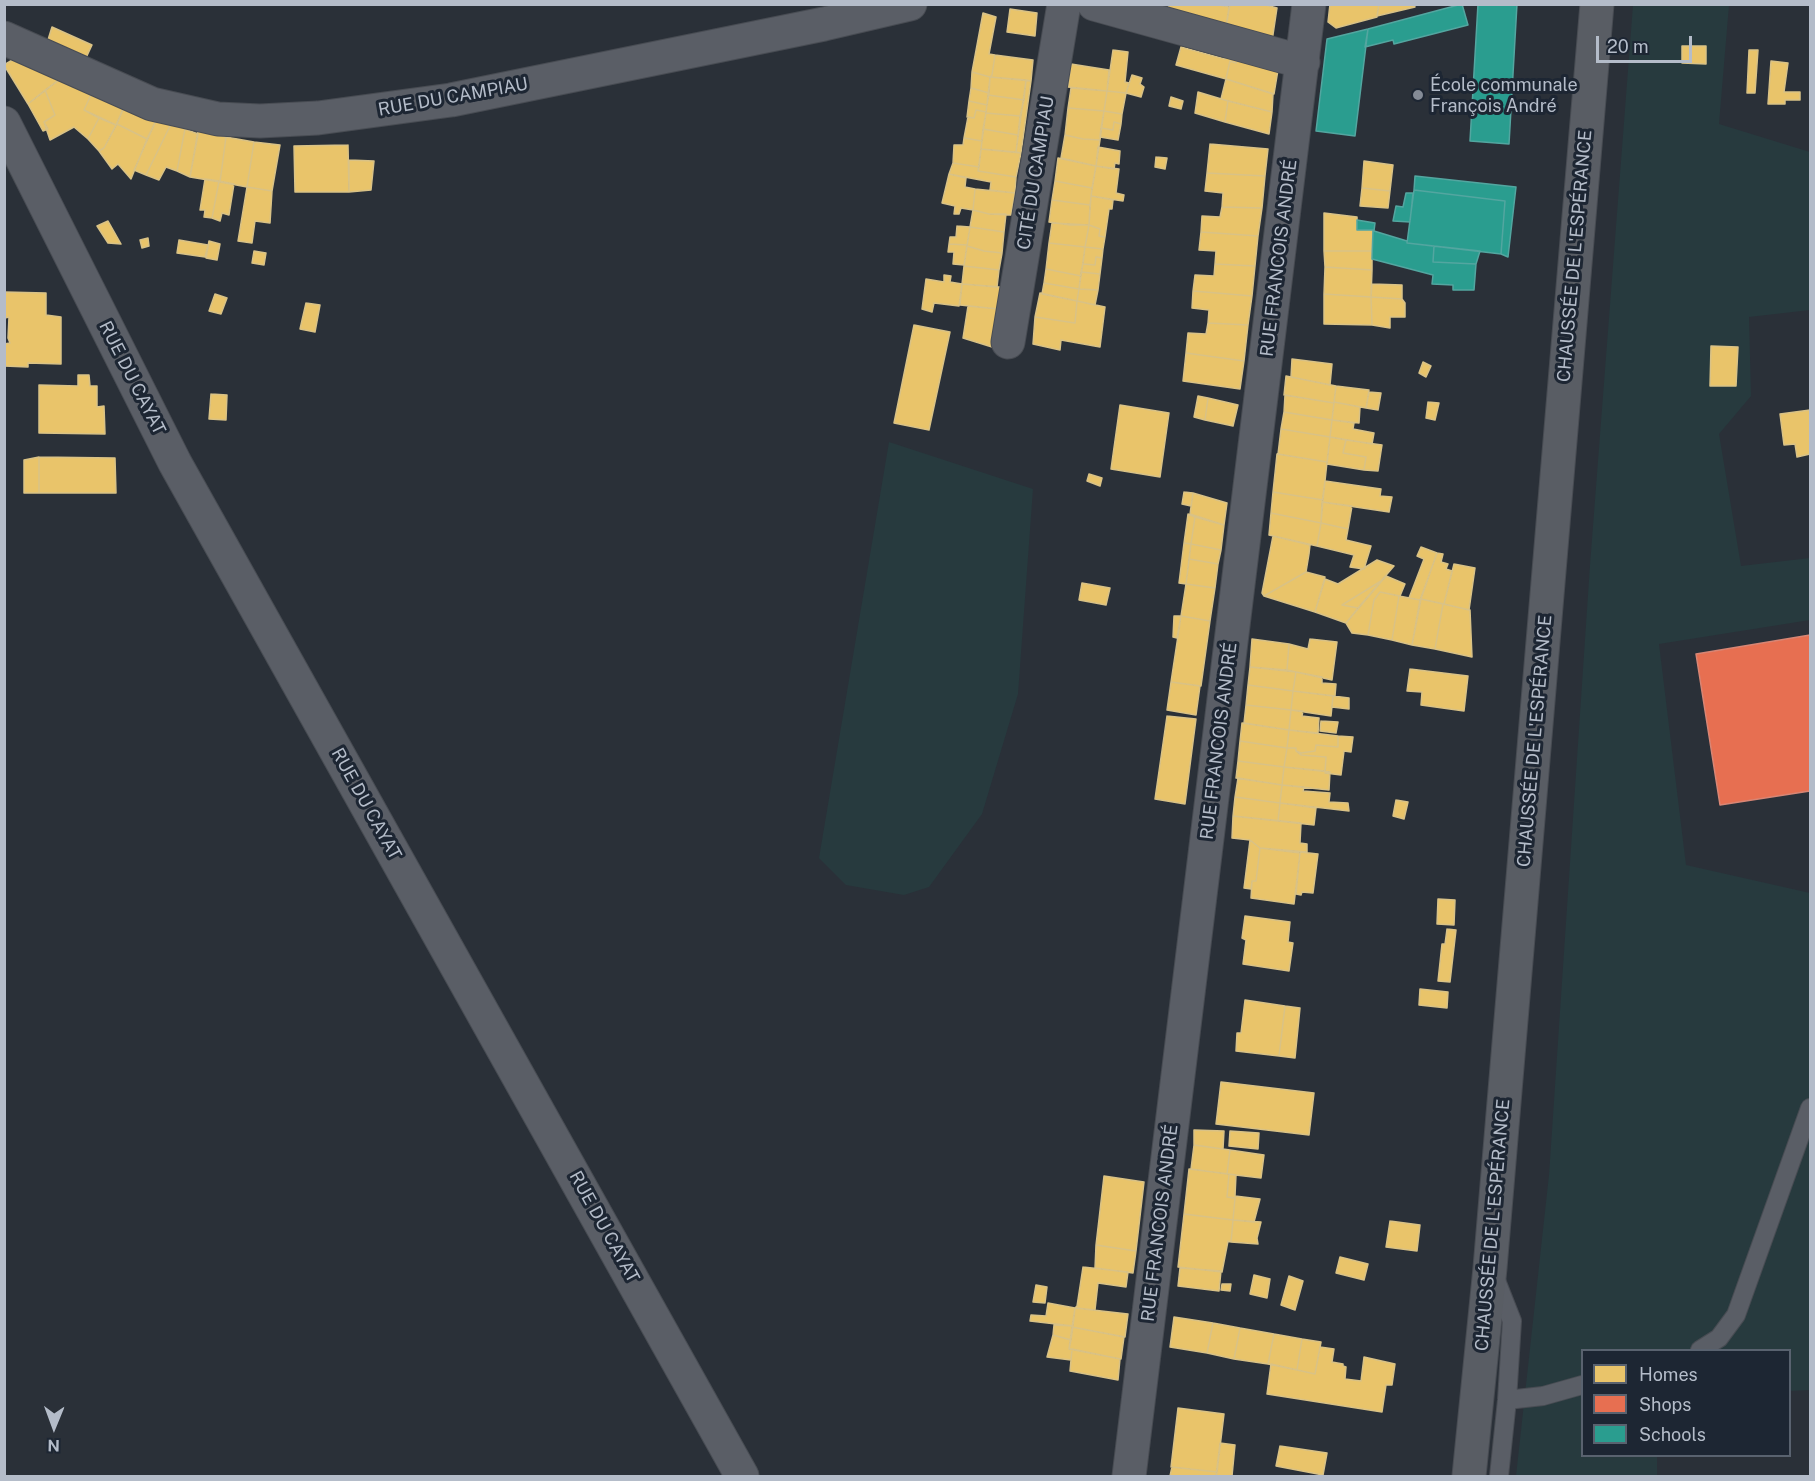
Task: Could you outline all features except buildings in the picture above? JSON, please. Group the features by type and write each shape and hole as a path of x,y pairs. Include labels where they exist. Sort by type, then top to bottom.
{"main road":[{"name":"CHAUSSÉE DE L'ESPÉRANCE","path":"1469,1476 1490,1268 1597,4"}],"street":[{"name":"RUE DU CAMPIAU","path":"4,38 152,104 218,119 260,121 318,118 451,100 824,24 910,4"},
{"name":"CITÉ DU CAMPIAU","path":"1008,342 1064,4"},
{"path":"1094,4 1303,62"},
{"name":"RUE FRANCOIS ANDRÉ","path":"1129,1476 1309,4"},
{"name":"RUE DU CAYAT","path":"4,123 175,463 742,1476"}],"lane":[{"path":"1702,1349 1719,1338 1736,1315 1810,1108"},
{"path":"1490,1268 1512,1321 1499,1476"},
{"path":"1507,1400 1543,1396 1581,1385"}],"green space":[{"path":"1633,5 1729,5 1719,124 1810,152 1810,310 1749,317 1751,396 1719,434 1741,566 1810,558 1810,620 1659,644 1686,865 1810,893 1810,1390 1791,1391 1791,1349 1581,1349 1581,1457 1657,1457 1657,1476 1516,1476 1549,1175 1590,565"},
{"path":"889,442 1033,489 1018,694 982,814 929,887 904,895 846,885 819,858"}],"place":[{"name":"École communale François André","path":"1418,95"}]}
